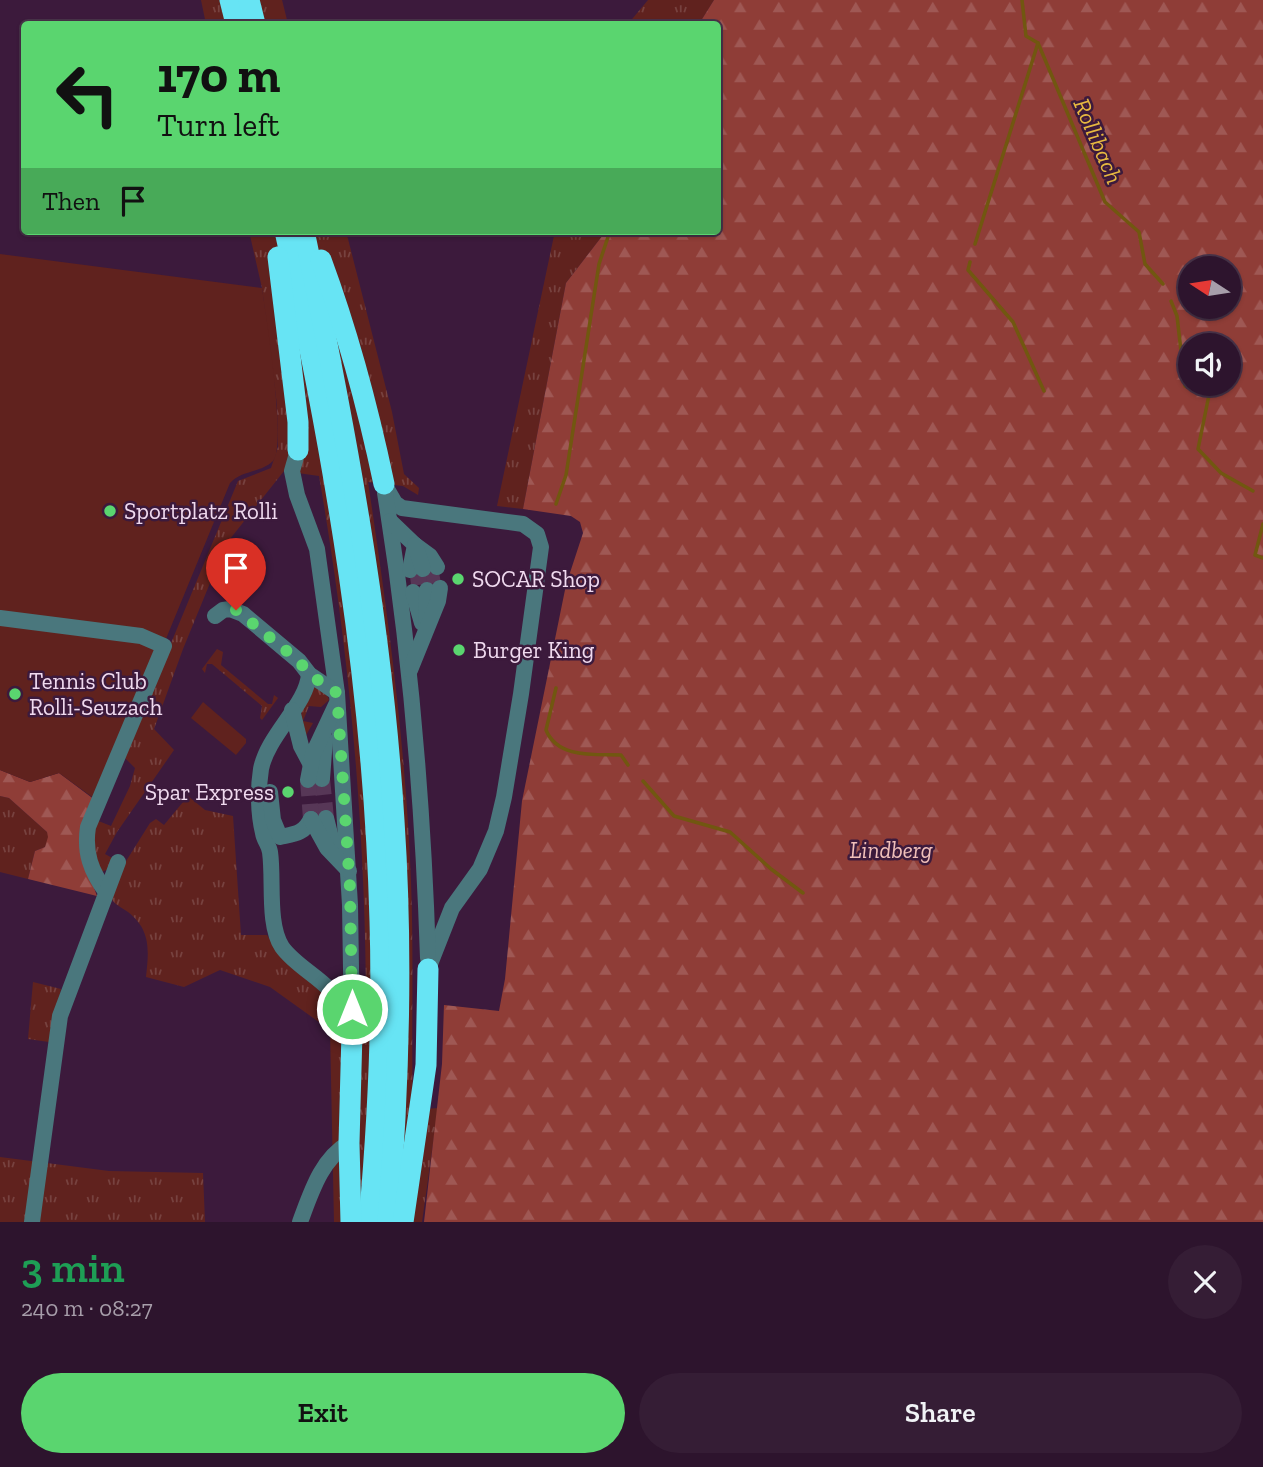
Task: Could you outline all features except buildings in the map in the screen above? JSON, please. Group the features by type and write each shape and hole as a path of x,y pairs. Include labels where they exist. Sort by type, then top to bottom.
{"highway":[{"path":"230,0 235,21"},
{"path":"249,0 254,21"},
{"path":"275,235 298,422 298,450"},
{"path":"286,235 319,396 343,535 362,673 372,777 381,992 378,1101 369,1222"},
{"path":"305,235 357,501 390,761 400,995 397,1107 388,1222"},
{"path":"311,235 338,307 368,412 383,484"},
{"path":"403,1222 426,1065 428,970"},
{"path":"351,1222 349,1143 352,1032"}],"street":[{"path":"298,450 292,471 297,495 317,549 337,698 352,1032"},
{"path":"383,484 390,521 422,591 426,635"},
{"path":"383,484 395,503 402,508 523,524 537,534 541,547 521,694 499,822 486,857 452,908 428,970"},
{"path":"390,521 430,556 423,569 415,545"},
{"path":"422,591 410,670 420,790 428,970"},
{"path":"410,670 438,601 422,591"},
{"path":"215,616 223,610 236,610 243,614 337,698"},
{"path":"0,618 141,636 164,646 88,827 88,858 94,875 106,892"},
{"path":"309,674 308,681 265,755 259,792 262,830 270,849 275,932 287,953 331,991 340,1003 352,1032"},
{"path":"310,763 337,698"},
{"path":"292,710 301,746 315,780 326,726"},
{"path":"275,736 279,746 270,779 274,826 280,837 301,833 318,819 344,865"},
{"path":"32,1222 60,1016 118,862"},
{"path":"300,1222 328,1161 333,1153 349,1143"}],"green space":[{"path":"201,0 282,0 287,21 205,21"},
{"path":"648,0 714,0 701,21 630,21"},
{"name":"Lindberg","path":"714,0 1263,0 1263,1222 424,1222 442,1064 444,1005 499,1011 505,979 522,801 566,585 583,533 580,522 571,516 523,509 566,283 603,235 721,235 721,21 701,21"},
{"path":"250,235 347,235 392,412 404,474 419,488 418,495 403,486 368,482 389,632 409,832 413,1110 438,1108 422,1222 334,1222 330,1030 270,987 220,970 184,987 146,977 148,949 145,933 136,919 111,898 123,866 150,823 156,819 164,825 188,796 205,810 233,816 241,935 267,935 275,948 330,999 346,1031 366,1032 364,892 355,753 340,614 319,476 284,471 226,544 154,729 174,750 117,832 105,854 114,859 109,869 101,872 90,851 96,820 111,826 130,786 135,768 124,757 238,481 271,468 278,447 277,405 262,288"},
{"path":"554,235 603,235 566,283 523,509 497,506"},
{"name":"Sportplatz Rolli","path":"0,254 262,288 277,406 277,450 273,461 268,465 230,483 99,802 59,773 30,782 0,770"},
{"path":"217,649 223,652 221,665 268,704 272,704 274,695 278,698 262,720 262,706 212,664 207,664 205,673 202,669"},
{"path":"317,685 329,700 321,707 309,706 303,721 313,723 305,737 301,723 302,711 309,693"},
{"path":"203,702 246,739 246,743 236,755 191,718"},
{"path":"0,770 30,782 59,773 95,800 84,861 97,896 28,879 35,851 45,847 47,832 9,798 0,796"},
{"path":"0,796 9,798 47,832 49,837 45,847 35,851 28,879 0,872"},
{"path":"33,982 61,989 49,1042 28,1039"},
{"path":"0,1157 109,1171 203,1173 205,1222 0,1222"}],"waterway":[{"name":"Rollibach","path":"1022,0 1026,36 1038,43 1105,202 1139,232 1145,264 1163,284"},
{"path":"975,244 1038,43"},
{"path":"556,504 566,475 599,264 609,235"},
{"path":"970,262 968,270 1013,322 1044,391"},
{"name":"Rollibach","path":"1171,301 1177,316 1185,386 1209,395 1198,449 1221,473 1253,491"},
{"path":"1263,524 1255,555 1263,558"},
{"path":"556,688 546,730 552,739 559,746 578,753 621,755 628,765"},
{"path":"643,781 674,816 730,832 771,869 803,893"}],"tunnel":[{"path":"430,568 434,589"},
{"path":"417,569 420,591"},
{"path":"322,779 326,818"},
{"path":"308,780 311,819"}],"place":[{"name":"Sportplatz Rolli","path":"110,511"},
{"name":"SOCAR Shop","path":"458,579"},
{"name":"Burger King","path":"459,650"},
{"name":"Tennis Club Rolli-Seuzach","path":"15,694"},
{"name":"Spar Express","path":"288,792"}],"route":[{"path":"236,610 299,661 309,674 337,693 350,888 352,1009"}]}
